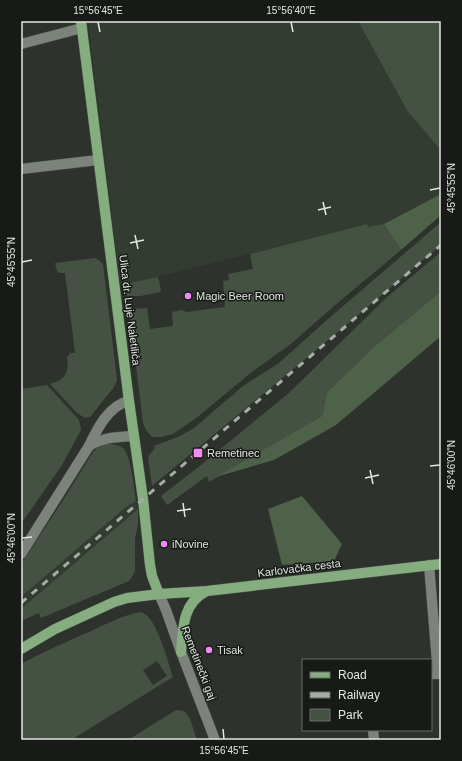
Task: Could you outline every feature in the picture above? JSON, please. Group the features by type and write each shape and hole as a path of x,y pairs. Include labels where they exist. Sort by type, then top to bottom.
{"main road":[{"name":"Ulica dr. Luje Naletilića","path":"82,25 129,401 143,499 150,565 152,576 159,594"},
{"name":"Karlovačka cesta","path":"21,649 55,629 121,600 135,596 207,591 441,564"},
{"path":"181,652 185,617 196,599 207,591"}],"street":[{"name":"Ulica dr. Luje Naletilića","path":"21,44 82,25"},
{"path":"21,169 98,160"},
{"path":"21,554 89,446 98,429 118,404 129,401"},
{"path":"89,446 95,442 107,438 134,436"},
{"path":"429,565 438,674 432,674"},
{"name":"Remetinečki gaj","path":"159,594 216,740"}],"shaded area":[{"path":"88,21 358,21 408,112 441,150 441,194 384,224 368,228 367,224 120,285"},
{"path":"136,501 138,509 21,609 21,597 126,507"}],"green space":[{"path":"358,21 441,21 441,150 408,112"},
{"path":"441,194 441,215 401,250 384,224"},
{"path":"441,222 441,245 152,486 148,458 155,448 154,446 178,437 194,428 243,386 279,363"},
{"path":"367,224 368,227 384,224 401,250 291,344 253,371 195,419 173,434 161,437 152,437 146,430 143,423 129,309 147,308 150,329 173,326 172,312 182,310 186,312 225,307 223,281 229,280 228,274 253,269 250,254"},
{"path":"441,252 441,291 376,345 327,392 322,416 209,482 207,476 167,505 161,496 290,392 386,298"},
{"path":"95,258 103,264 117,380 114,387 90,417 85,418 77,413 50,384 60,380 65,375 67,371 67,357 70,353 75,353 65,273 60,273 57,271 55,263"},
{"path":"157,277 161,292 140,296 127,296 125,284"},
{"path":"441,291 441,336 336,425 274,460 216,477 322,416 327,392 376,345"},
{"path":"47,385 79,420 81,430 62,465 21,526 21,389"},
{"path":"105,444 119,446 126,452 130,465 136,501 126,507 21,597 21,564 93,452"},
{"path":"302,496 342,544 334,561 282,565 268,509"},
{"path":"138,509 138,523 135,539 135,571 129,581 41,618 39,613 21,621 21,609"},
{"path":"141,612 147,615 152,622 161,641 173,677 71,740 21,740 21,664 108,623 134,613","holes":["157,661 167,676 153,685 143,670"]},
{"path":"176,710 183,711 188,715 197,740 128,740"}],"railway":[{"path":"21,603 441,245"}],"place":[{"name":"Magic Beer Room","path":"188,296"},
{"name":"Remetinec","path":"198,453"},
{"name":"iNovine","path":"164,544"},
{"name":"Tisak","path":"209,650"}]}
